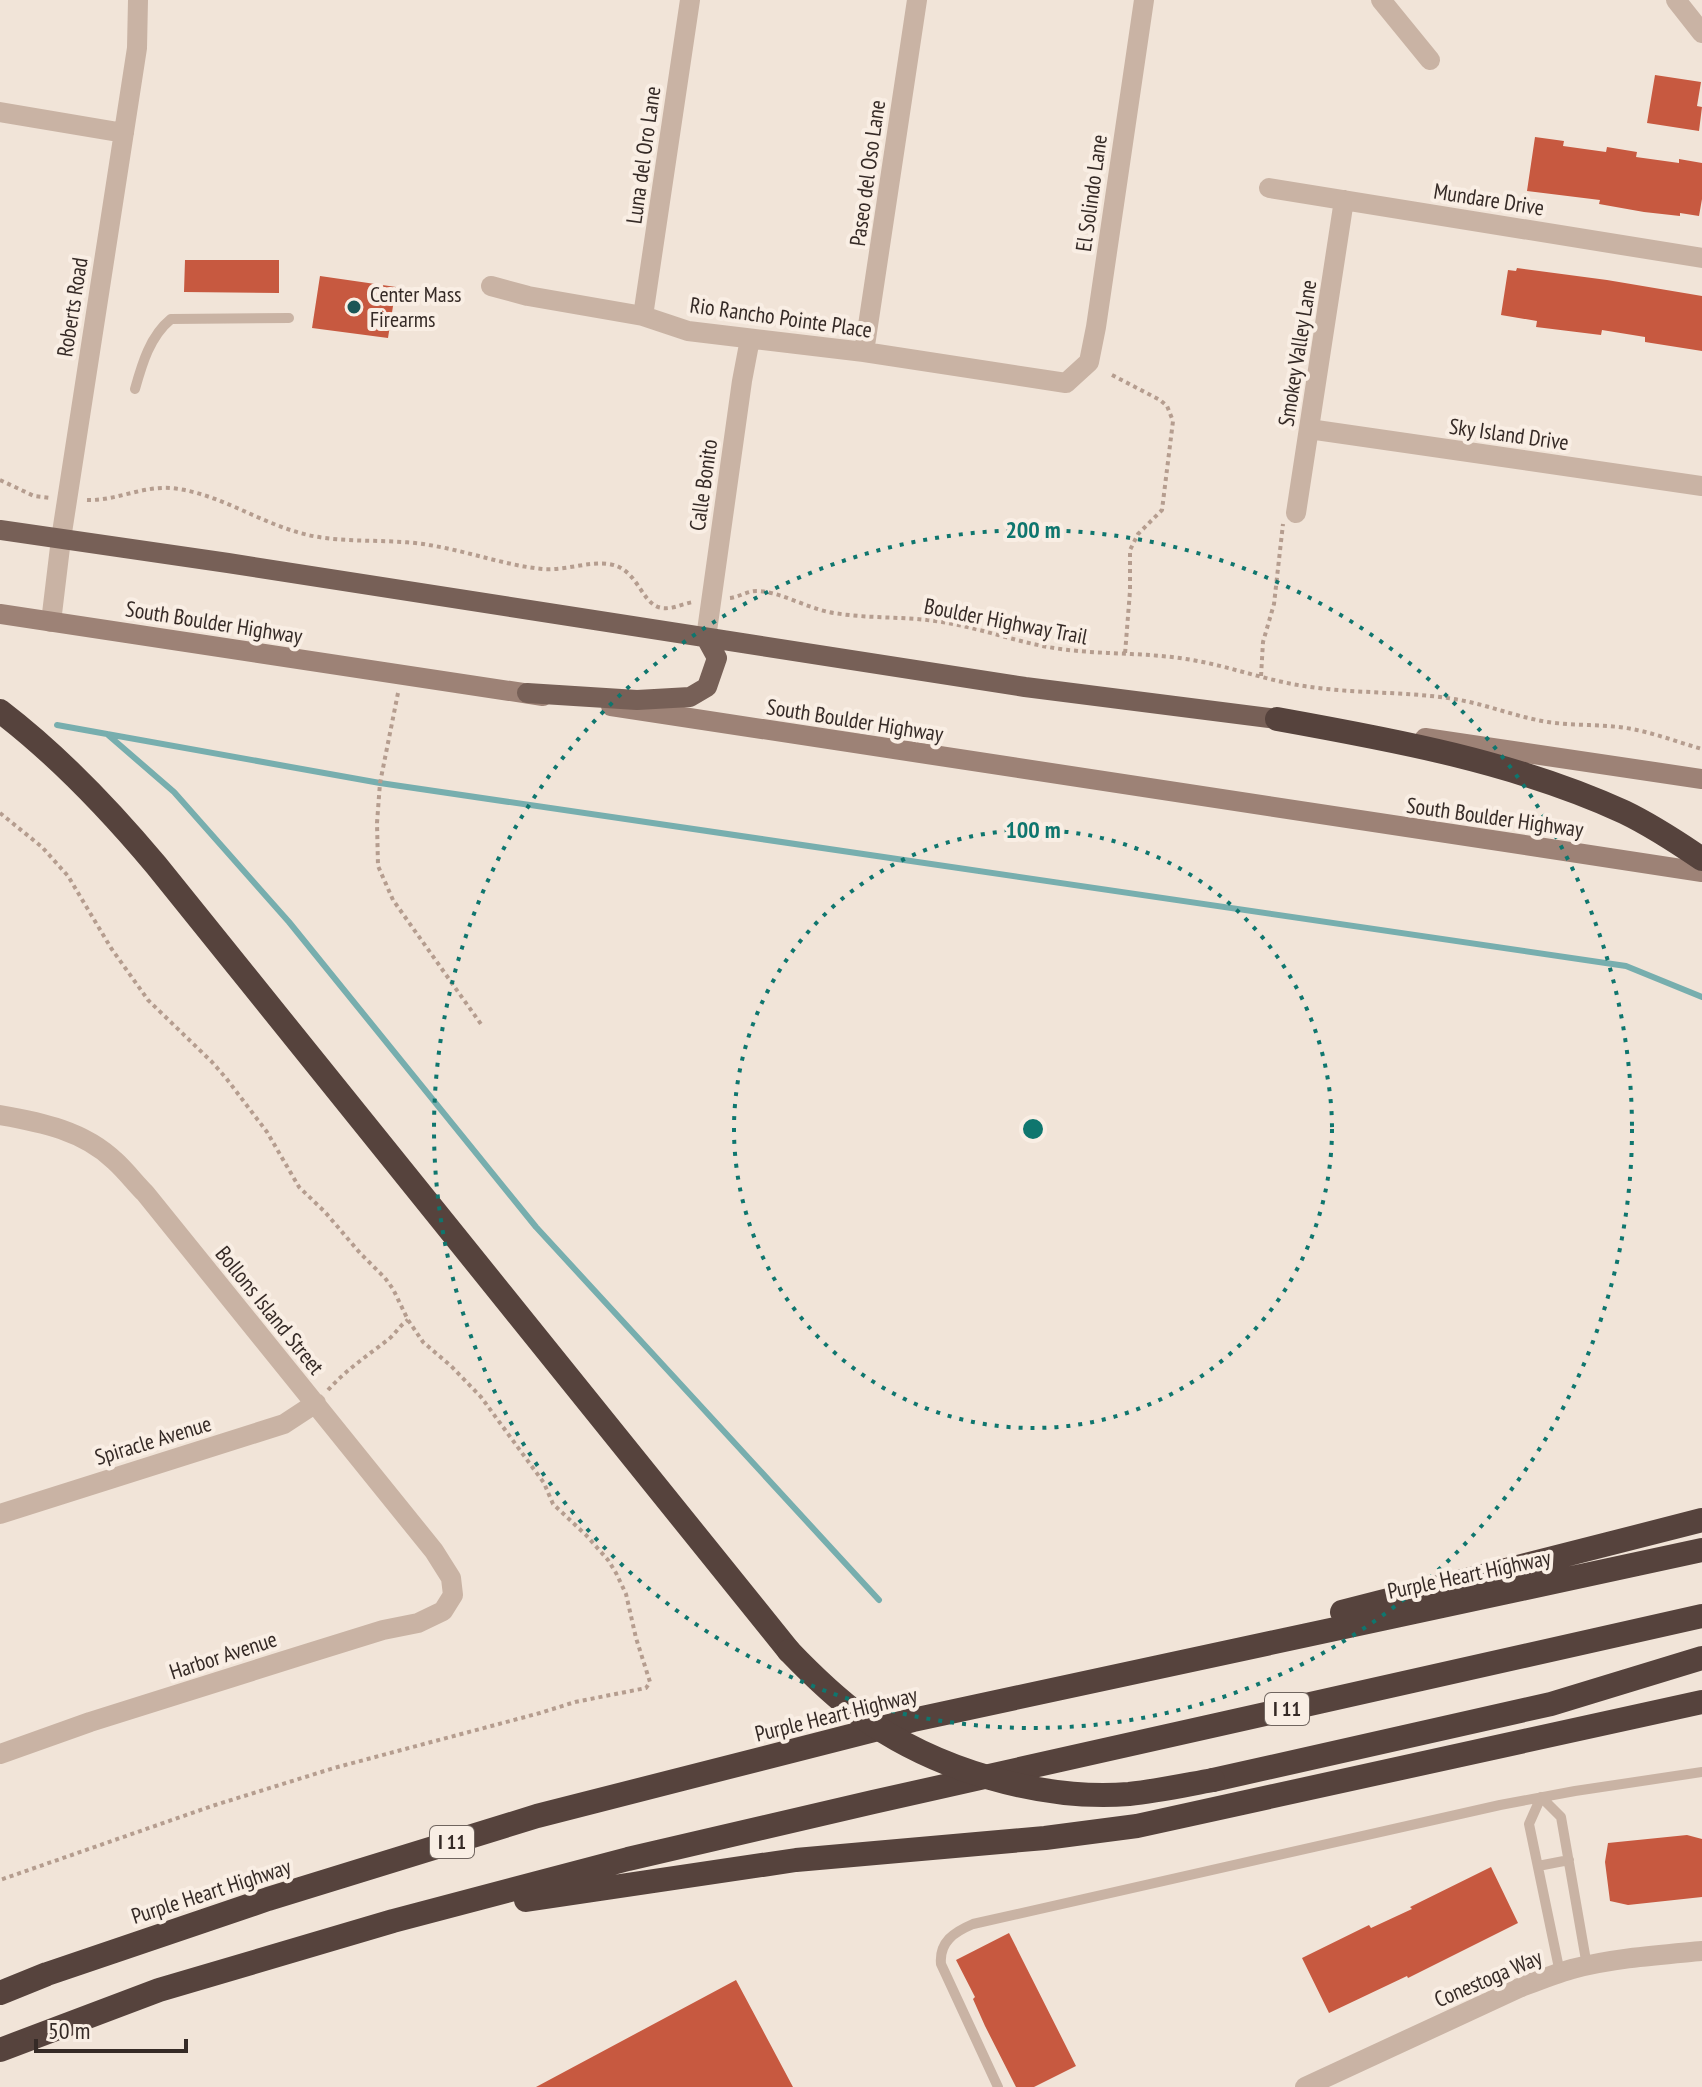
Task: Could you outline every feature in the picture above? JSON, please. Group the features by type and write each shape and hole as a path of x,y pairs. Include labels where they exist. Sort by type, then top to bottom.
{"highway":[{"path":"0,711 62,762 127,831 789,1651 836,1696 887,1733 950,1764 997,1779 1058,1792 1128,1794 1213,1780 1551,1704 1702,1658"},
{"path":"1277,719 1494,765 1624,813 1702,859"},
{"path":"913,1720 1702,1520"},
{"name":"Purple Heart Highway","path":"0,1993 268,1899 522,1821 913,1720 1702,1550"},
{"name":"I 11","path":"0,2050 159,1990 393,1921 628,1859 1702,1616"},
{"path":"159,1990 517,1902 796,1860 1045,1838 1137,1826 1702,1702"}],"main road":[{"path":"0,530 1025,687 1473,744 1702,779"},
{"name":"South Boulder Highway","path":"0,614 1702,872"},
{"path":"527,693 637,700 690,697 707,687 717,658 706,638"}],"street":[{"name":"Roberts Road","path":"51,622 61,539 137,48 138,0"},
{"name":"Luna del Oro Lane","path":"643,316 690,0"},
{"name":"Paseo del Oso Lane","path":"864,352 917,0"},
{"name":"El Solindo Lane","path":"1066,383 1089,362 1144,0"},
{"path":"1381,0 1430,60"},
{"path":"1676,0 1702,33"},
{"path":"0,112 124,133"},
{"name":"Mundare Drive","path":"1269,188 1702,258"},
{"name":"Smokey Valley Lane","path":"1296,513 1344,200"},
{"name":"Rio Rancho Pointe Place","path":"491,286 528,296 643,316 688,331 864,352 1066,383"},
{"name":"Calle Bonito","path":"706,638 750,339"},
{"name":"Sky Island Drive","path":"1309,429 1702,486"},
{"name":"Bollons Island Street","path":"0,1115 40,1122 82,1138 114,1159 145,1193 434,1551 451,1578 453,1595"},
{"name":"Spiracle Avenue","path":"2,1508 284,1424 316,1403"},
{"name":"Harbor Avenue","path":"0,1754 90,1722 309,1653 383,1630 418,1623 443,1611 453,1595"},
{"name":"Conestoga Way","path":"1305,2087 1519,1988 1560,1973 1627,1959 1702,1951"}],"lane":[{"path":"135,389 148,351 164,324 171,319 289,318"},
{"path":"998,2087 941,1964 940,1954 944,1945 960,1930 973,1924 1541,1797 1702,1772"},
{"path":"1541,1797 1561,1817 1587,1966"},
{"path":"1541,1797 1529,1824 1560,1973"},
{"path":"1538,1866 1569,1860"}],"path":[{"path":"1112,375 1160,400 1171,412 1173,421 1162,510 1138,534 1130,550 1125,654"},
{"name":"Boulder Highway Trail","path":"0,480 34,496 67,499 102,500 166,488 195,491 277,526 329,539 429,545 543,569 612,564 626,571 657,606 674,608 684,603 736,597 757,591 829,613 940,621 1034,645 1097,654 1184,659 1216,664 1280,682 1330,690 1453,699 1551,722 1627,728 1702,749"},
{"path":"1261,676 1263,642 1274,604 1283,523 1296,513"},
{"path":"402,674 380,783 378,866 393,900 483,1027"},
{"path":"316,1403 338,1378 408,1320"}],"building":[{"path":"1655,75 1701,82 1697,106 1702,107 1699,131 1647,123"},
{"path":"1535,137 1564,141 1563,146 1606,152 1607,147 1637,152 1636,157 1702,163 1699,216 1644,212 1599,204 1600,200 1527,191"},
{"path":"185,260 279,260 279,293 184,292"},
{"path":"1517,268 1702,296 1702,351 1645,342 1645,337 1602,330 1601,335 1536,327 1537,321 1501,315 1508,270 1516,271"},
{"name":"Center Mass Firearms","path":"320,276 396,287 388,338 312,328"},
{"path":"1687,1835 1702,1839 1702,1897 1628,1905 1610,1901 1605,1862 1608,1843"},
{"path":"1491,1867 1518,1923 1329,2013 1302,1958 1369,1925 1371,1928 1412,1909 1410,1907"},
{"path":"1009,1933 1076,2066 1034,2087 1016,2087 956,1960"},
{"path":"736,1980 793,2087 536,2087"}],"waterway":[{"path":"57,725 107,734 174,792 289,922 536,1227 879,1600"},
{"path":"107,734 380,783 1626,966 1702,997"}],"place":[{"name":"Center Mass Firearms","path":"354,307"}]}
